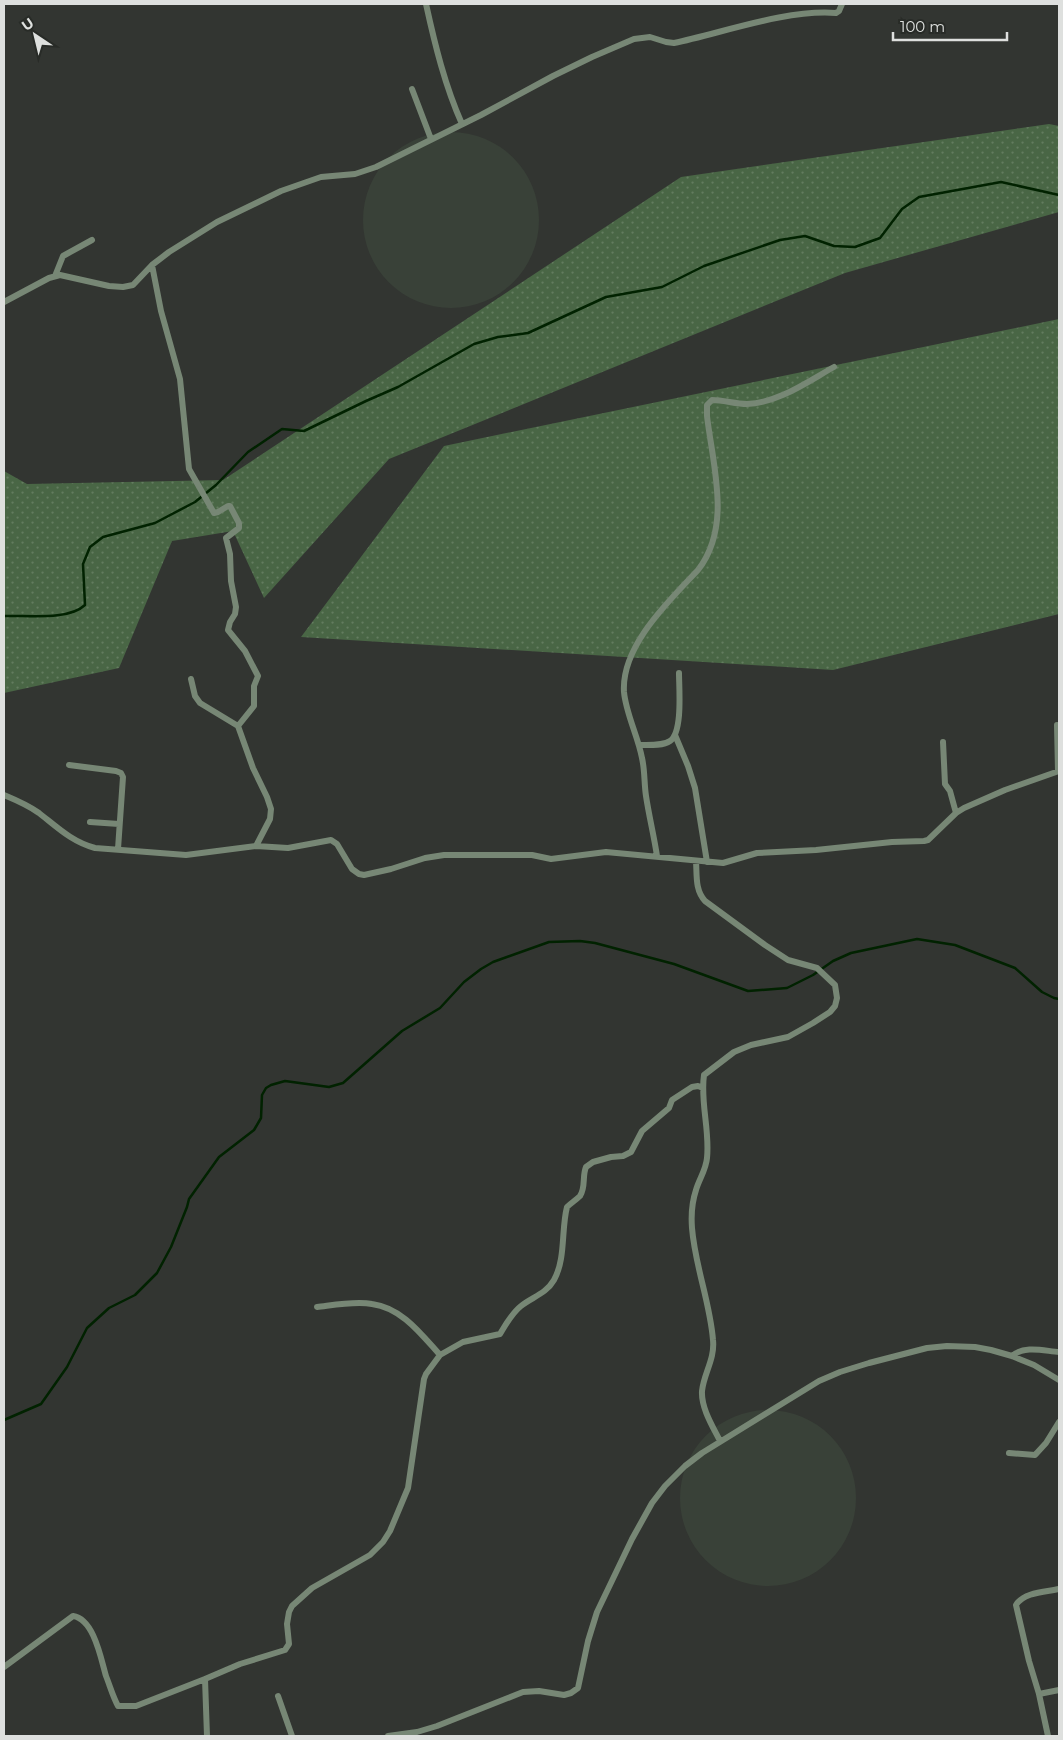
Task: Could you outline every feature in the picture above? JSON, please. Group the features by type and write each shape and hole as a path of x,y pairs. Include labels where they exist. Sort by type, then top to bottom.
{"street":[{"path":"426,4 438,58 453,104 462,124"},
{"path":"4,302 55,276 70,277 109,286 123,287 137,283 152,265 169,252 217,222 281,191 320,177 355,174 376,167 559,73 634,39 650,37 674,43 775,19 803,14 836,13 842,4"},
{"path":"412,89 431,139"},
{"path":"55,276 63,256 92,240"},
{"path":"152,265 161,311 180,379 189,469 214,513 230,506 239,522 239,528 226,538 230,554 231,581 236,607 228,630 245,651 258,676 254,686 254,706 238,726"},
{"path":"657,856 639,746 624,692 626,670 643,633 704,562 713,543 717,528 718,496 707,405 712,400 737,404 763,402 786,393 834,367"},
{"path":"639,746 665,743 671,741 675,735 679,708 679,673"},
{"path":"190,679 197,700 238,726 250,760 268,797 271,809 270,819 256,846"},
{"path":"4,795 38,812 77,841 95,848 186,855 256,846 288,848 331,840 337,844 352,869 364,875 425,858 444,855 532,855 552,859 606,852 707,862 729,862 748,855 765,852 816,850 892,842 924,841 934,835 956,813 964,808 1005,790 1059,771 1057,725"},
{"path":"675,735 695,788 707,862"},
{"path":"943,742 945,784 950,791 956,813"},
{"path":"69,765 121,773 123,777 118,849"},
{"path":"90,822 119,824"},
{"path":"696,861 697,888 705,901 765,946 788,960 820,970 835,986 837,1003 830,1012 793,1034 751,1045 734,1052 704,1075 707,1158 694,1195 692,1228 713,1342 712,1360 706,1374 702,1394 708,1416 720,1441"},
{"path":"4,1667 73,1616 78,1617 95,1638 106,1676 118,1706 136,1706 240,1664 285,1650 289,1644 288,1624 289,1612 292,1606 312,1588 370,1555 383,1542 396,1520 408,1488 424,1379 440,1355 463,1342 500,1334 514,1312 522,1305 539,1296 547,1288 554,1279 560,1259 566,1207 580,1195 586,1167 593,1162 623,1156 631,1152 642,1132 670,1108 672,1100 692,1087 698,1086 703,1088"},
{"path":"317,1307 372,1304 388,1308 414,1326 440,1355"},
{"path":"388,1736 417,1732 448,1723 523,1692 539,1691 564,1695 573,1692 580,1682 588,1641 601,1602 645,1514 672,1478 720,1441 818,1381 868,1363 927,1348 947,1346 975,1348 1012,1356 1034,1365 1059,1380"},
{"path":"1012,1356 1017,1352 1027,1350 1059,1352"},
{"path":"1009,1453 1035,1455 1046,1443 1059,1422"},
{"path":"1048,1736 1016,1605 1019,1600 1030,1595 1059,1589"},
{"path":"205,1679 207,1736"},
{"path":"1039,1694 1059,1690"},
{"path":"278,1696 292,1736"}],"shaded area":[{"path":"451,132 485,139 507,152 519,164 532,186 539,220 532,254 519,276 507,288 485,301 451,308 417,301 395,288 383,276 370,254 363,220 370,186 383,164 395,152 417,139"},
{"path":"768,1410 802,1417 824,1430 836,1442 849,1464 856,1498 849,1532 836,1554 824,1566 802,1579 768,1586 734,1579 712,1566 700,1554 687,1532 680,1498 687,1464 700,1442 712,1430 734,1417"}],"green space":[{"path":"1049,124 1059,126 1059,212 845,273 389,459 264,598 233,531 172,541 119,668 4,693 4,471 27,484 223,480 681,177"},
{"path":"1059,319 1059,614 833,670 301,637 444,446"}],"waterway":[{"path":"4,616 58,615 78,610 85,605 83,564 90,547 103,537 155,523 195,502 216,485 248,452 282,429 304,431 398,387 474,344 498,337 528,333 606,297 662,287 704,266 780,240 805,236 834,246 855,247 880,238 902,209 919,197 1001,182 1059,195"},
{"path":"4,1420 41,1404 67,1367 87,1328 109,1308 135,1295 157,1273 171,1247 189,1199 219,1157 254,1130 261,1118 262,1095 266,1088 285,1081 329,1087 343,1083 402,1031 440,1008 464,982 493,962 549,942 580,941 595,943 674,964 748,991 787,988 813,975 833,961 851,953 917,939 955,945 1015,968 1042,992 1059,999"}]}
